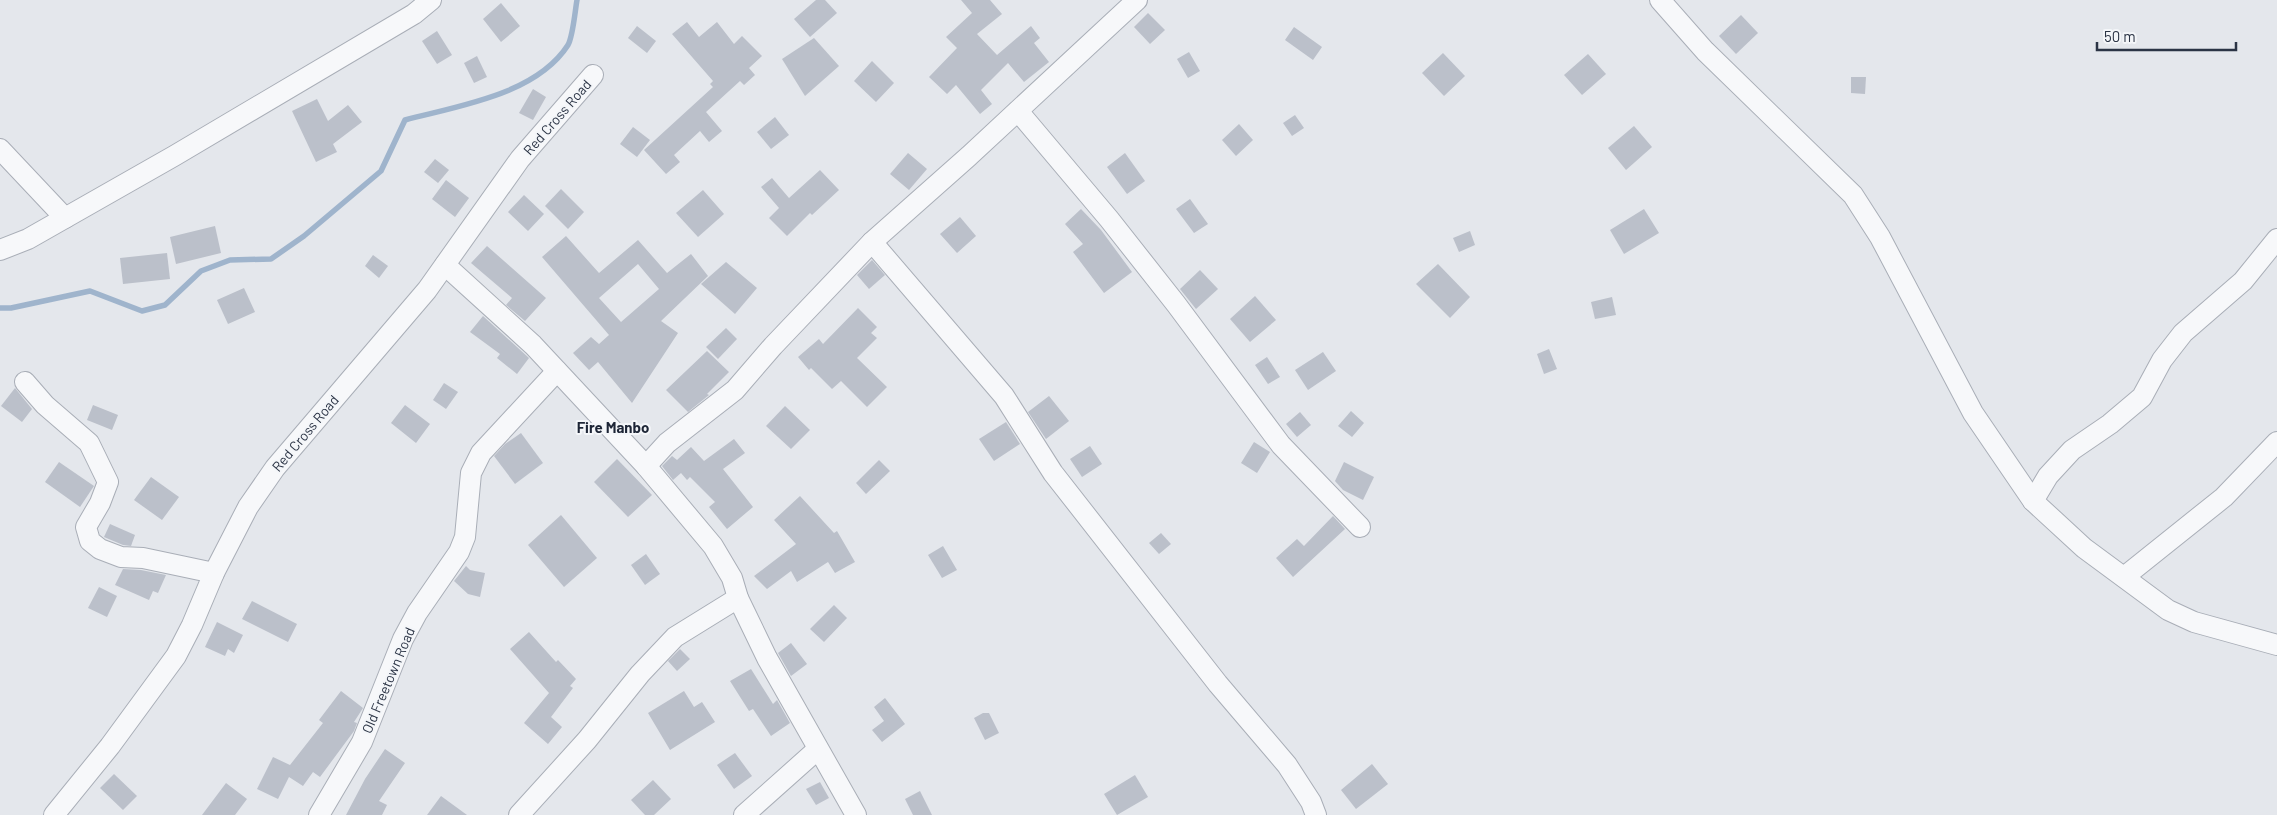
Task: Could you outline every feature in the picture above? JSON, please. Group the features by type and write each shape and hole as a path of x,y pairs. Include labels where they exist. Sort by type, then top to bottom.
{"street":[{"path":"0,250 28,239 294,86 414,14 432,0"},
{"path":"646,466 668,443 735,390 779,339 872,242 1018,111 1073,57 1137,0"},
{"path":"1660,0 1704,51 1853,194 1880,237 1973,414 2033,500 2084,548 2168,610 2194,622 2277,645"},
{"name":"Red Cross Road","path":"54,815 110,746 176,656 192,625 214,573 248,507 275,468 427,290 465,233 520,159 593,75"},
{"path":"1018,111 1115,227 1176,304 1281,445 1360,527"},
{"path":"0,149 65,218"},
{"path":"2033,500 2048,476 2072,450 2110,424 2142,397 2162,360 2183,333 2243,281 2277,239"},
{"path":"872,242 1004,396 1054,473 1218,684 1287,765 1311,802 1316,815"},
{"path":"445,265 533,345 646,466 713,546 732,578 738,598 767,658 856,815"},
{"name":"Old Freetown Road","path":"319,815 362,742 403,639 417,613 459,552 465,536 471,473 481,453 557,371"},
{"path":"25,382 45,405 89,443 108,482 100,503 86,527 90,541 100,549 121,557 143,558 214,573"},
{"path":"2124,577 2224,497 2277,442"},
{"path":"519,815 587,740 640,674 675,637 738,598"},
{"path":"744,815 818,749"}],"building":[{"path":"816,0 825,0 837,13 810,37 794,19"},
{"path":"961,0 990,0 1002,14 977,34 997,55 1031,26 1040,38 1034,43 1049,62 1024,82 1008,63 981,90 992,104 980,114 956,85 947,94 929,77 957,48 946,37 972,13"},
{"path":"501,3 520,26 501,42 483,19"},
{"path":"1148,13 1165,30 1150,44 1134,27"},
{"path":"1741,15 1758,33 1736,54 1719,36"},
{"path":"687,22 699,37 717,22 734,44 742,36 762,56 749,68 755,75 744,85 740,81 706,112 722,131 709,142 700,131 674,155 680,162 666,174 644,150 713,87 710,84 713,81 672,34"},
{"path":"637,26 656,41 647,53 628,38"},
{"path":"1294,27 1322,47 1313,60 1285,40"},
{"path":"437,31 452,55 437,64 422,41"},
{"path":"814,38 839,66 805,96 782,59"},
{"path":"1189,52 1200,71 1188,78 1177,59"},
{"path":"1443,53 1465,76 1444,96 1422,73"},
{"path":"1588,54 1606,74 1582,95 1564,75"},
{"path":"477,56 487,77 474,83 464,63"},
{"path":"872,61 894,83 876,102 854,81"},
{"path":"1851,77 1866,77 1865,94 1851,93"},
{"path":"533,89 546,97 533,120 519,113"},
{"path":"317,99 328,121 348,105 362,122 333,144 337,152 316,162 292,111"},
{"path":"1295,115 1304,128 1292,136 1283,123"},
{"path":"775,117 789,135 771,149 757,132"},
{"path":"1239,124 1253,140 1236,156 1222,140"},
{"path":"1634,126 1652,147 1626,170 1608,148"},
{"path":"633,127 650,140 637,157 620,144"},
{"path":"908,153 927,169 909,190 890,174"},
{"path":"1125,153 1145,181 1127,194 1107,167"},
{"path":"435,159 449,170 438,183 424,172"},
{"path":"820,170 839,190 812,215 810,213 787,236 769,218 779,208 761,187 772,178 789,198"},
{"path":"446,180 469,198 455,217 432,199"},
{"path":"561,189 584,212 568,229 545,206"},
{"path":"703,190 724,214 698,237 676,213"},
{"path":"524,195 544,214 528,231 508,212"},
{"path":"1190,199 1208,224 1194,233 1176,209"},
{"path":"1081,209 1101,230 1132,272 1104,293 1073,252 1083,244 1065,224"},
{"path":"1644,209 1659,233 1624,254 1610,230"},
{"path":"960,217 976,236 957,253 940,234"},
{"path":"215,226 221,253 176,264 170,237"},
{"path":"1470,231 1475,245 1459,252 1453,238"},
{"path":"566,236 599,273 638,240 667,273 691,254 708,276 661,321 678,333 632,403 598,362 589,370 573,353 591,337 599,344 609,335 542,257","holes":["638,264 659,289 621,322 599,298"]},
{"path":"487,246 546,298 525,321 506,305 512,298 471,263"},
{"path":"167,253 170,279 123,284 120,258"},
{"path":"373,255 388,266 379,278 365,266"},
{"path":"872,260 885,275 869,289 857,275"},
{"path":"726,262 757,288 735,314 701,284"},
{"path":"1438,264 1470,297 1450,318 1416,284"},
{"path":"1200,270 1218,289 1196,309 1180,289"},
{"path":"244,288 255,312 228,324 217,300"},
{"path":"1255,296 1276,320 1250,342 1230,319"},
{"path":"1612,297 1616,315 1595,319 1591,302"},
{"path":"858,308 877,327 871,333 877,338 857,358 887,387 867,407 841,381 832,389 811,368 809,370 798,357 819,339 823,344"},
{"path":"483,316 529,358 517,374 497,358 500,354 470,332"},
{"path":"726,328 737,339 718,359 706,347"},
{"path":"1549,349 1557,369 1544,374 1537,354"},
{"path":"707,351 729,372 707,394 709,395 688,412 666,390"},
{"path":"1323,352 1336,371 1308,390 1295,370"},
{"path":"1267,357 1280,377 1268,384 1255,365"},
{"path":"444,383 458,392 446,409 433,400"},
{"path":"15,388 32,409 22,422 1,406"},
{"path":"1049,396 1069,421 1046,439 1028,412"},
{"path":"93,405 118,415 112,430 87,420"},
{"path":"405,405 430,424 416,443 391,423"},
{"path":"785,406 810,430 791,449 766,426"},
{"path":"1351,411 1364,423 1352,437 1338,426"},
{"path":"1300,412 1311,425 1297,437 1286,424"},
{"path":"1006,422 1020,444 994,461 979,439"},
{"path":"521,433 543,463 515,484 494,456 505,444"},
{"path":"734,439 745,453 723,469 753,507 727,529 709,507 715,502 690,477 687,480 681,473 673,480 662,466 672,456 677,460 691,447 704,461"},
{"path":"1254,442 1270,452 1257,473 1241,463"},
{"path":"1090,446 1102,464 1082,477 1070,459"},
{"path":"617,459 652,495 628,517 594,482"},
{"path":"879,460 890,471 866,494 856,483"},
{"path":"59,462 94,486 80,507 45,482"},
{"path":"1344,462 1374,477 1363,500 1343,490 1335,481"},
{"path":"151,477 179,497 162,520 134,500"},
{"path":"800,496 834,533 837,531 855,562 835,573 828,562 797,582 791,571 767,589 754,576 796,544 774,520"},
{"path":"561,515 597,558 564,587 528,545"},
{"path":"1333,516 1345,529 1293,577 1276,558 1297,539 1304,546"},
{"path":"110,524 135,535 131,546 123,545 104,537"},
{"path":"1161,533 1171,544 1159,554 1149,543"},
{"path":"943,546 957,570 942,578 928,555"},
{"path":"646,554 660,574 645,585 631,565"},
{"path":"466,566 470,570 485,573 480,597 468,594 454,581"},
{"path":"123,569 166,575 158,593 153,591 149,600 115,585"},
{"path":"99,587 117,596 107,617 88,608"},
{"path":"252,601 297,624 288,642 242,619"},
{"path":"834,605 847,618 824,642 810,629"},
{"path":"217,622 243,635 234,653 228,649 225,656 205,647"},
{"path":"529,632 556,662 558,660 576,679 570,686 573,688 551,717 562,727 548,744 524,723 549,693 510,649"},
{"path":"791,643 807,664 791,676 778,653"},
{"path":"680,649 690,659 677,671 668,661"},
{"path":"751,669 773,704 777,700 790,723 771,736 753,709 749,711 730,681"},
{"path":"341,691 363,708 354,722 357,723 354,731 320,777 313,772 303,786 289,777 278,799 257,789 273,757 290,765 323,723 319,720"},
{"path":"684,691 694,707 702,702 715,722 670,750 648,713"},
{"path":"885,698 905,724 882,742 872,730 884,721 874,707"},
{"path":"983,713 989,713 999,733 985,740 974,718"},
{"path":"385,749 405,763 379,801 387,805 382,815 346,815 365,779"},
{"path":"735,753 752,776 734,789 717,765"},
{"path":"1372,764 1388,784 1356,809 1341,790"},
{"path":"114,774 137,796 123,810 100,788"},
{"path":"1135,775 1148,797 1117,815 1104,794"},
{"path":"653,780 671,799 654,815 645,815 631,800"},
{"path":"820,782 829,798 816,805 806,789"},
{"path":"226,783 247,799 235,815 202,815"},
{"path":"920,791 932,815 913,815 905,799"},
{"path":"441,796 467,815 427,815"}],"waterway":[{"path":"0,308 11,308 90,291 142,311 165,305 201,271 230,260 271,259 304,236 381,171 405,120 494,96 536,76 554,62 570,41 577,0"}],"district":[{"name":"Fire Manbo","path":"613,427"}]}
